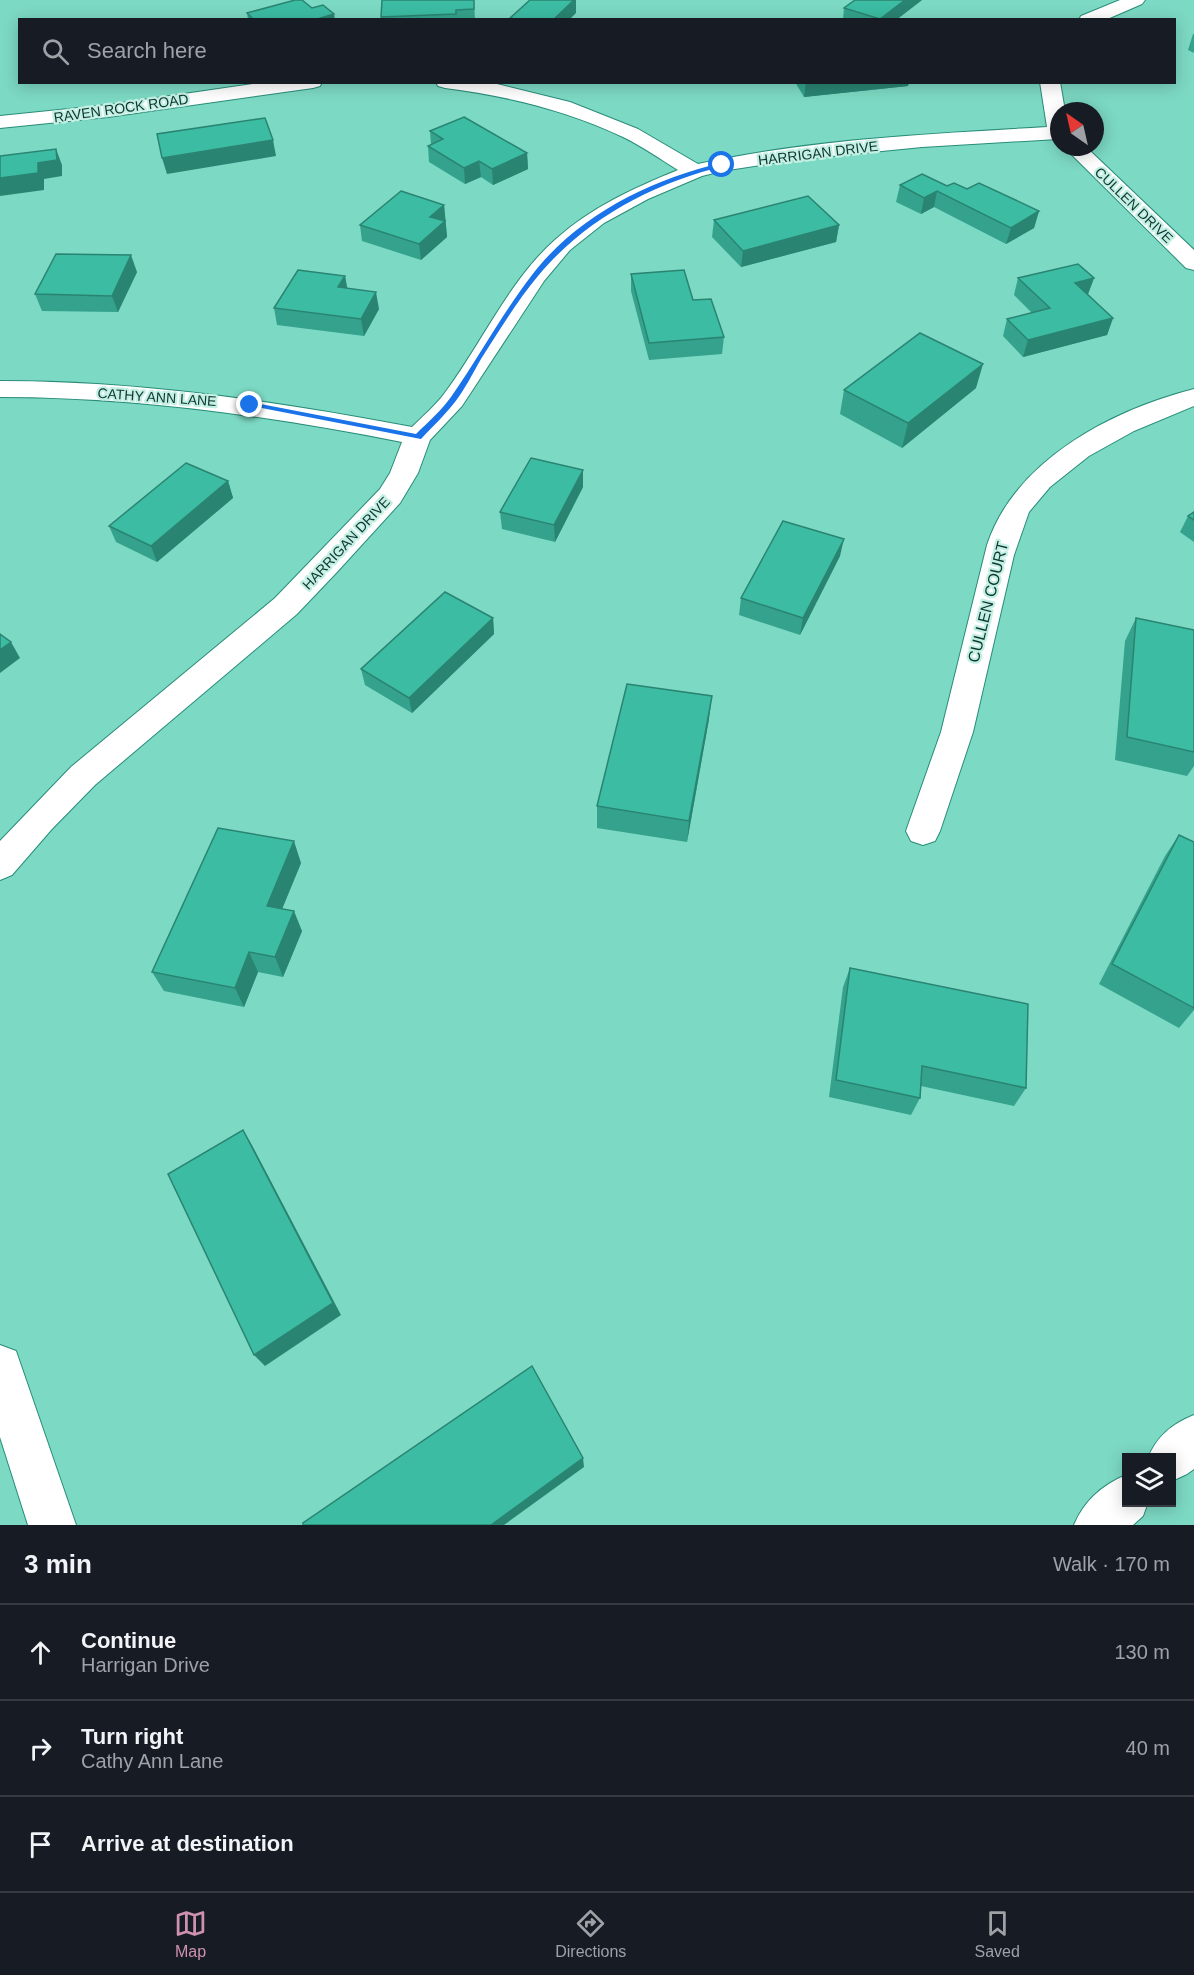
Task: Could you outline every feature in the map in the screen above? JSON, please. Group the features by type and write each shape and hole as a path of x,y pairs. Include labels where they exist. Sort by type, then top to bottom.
{"street":[{"path":"1093,18 1136,0"},
{"name":"RAVEN ROCK ROAD","path":"0,122 108,111 299,84"},
{"path":"457,84 529,96 584,113 633,134 695,171"},
{"path":"1050,84 1055,102"},
{"name":"HARRIGAN DRIVE","path":"0,865 39,820 83,776 286,606 327,565 390,496 404,473 418,437 453,400 534,276 562,245 596,218 640,194 695,171 792,154 922,141 1050,138"},
{"name":"CULLEN DRIVE","path":"1083,156 1194,263"},
{"name":"CATHY ANN LANE","path":"0,389 190,398 306,414 418,437"},
{"name":"CULLEN COURT","path":"923,831 961,720 982,618 1005,531 1022,501 1042,478 1065,459 1127,425 1194,397"},
{"path":"0,1367 52,1525"},
{"path":"1176,1454 1194,1438"},
{"path":"1098,1525 1122,1502"}],"building":[{"path":"302,0 312,8 323,5 334,14 321,18 252,18 247,13"},
{"path":"382,0 474,0 474,9 456,10 456,14 381,17"},
{"path":"530,0 574,0 555,18 510,18"},
{"path":"855,0 905,0 881,18 844,8"},
{"path":"464,117 527,153 492,169 479,161 464,168 428,146 443,139 430,131"},
{"path":"265,118 273,140 162,158 157,134"},
{"path":"56,149 57,160 38,163 38,173 0,178 0,156"},
{"path":"922,174 947,186 954,183 967,189 979,183 1039,211 1011,228 937,191 924,198 900,185"},
{"path":"401,191 444,205 430,217 445,221 419,244 360,225"},
{"path":"808,196 839,225 743,251 714,220"},
{"path":"56,254 131,255 112,296 35,294"},
{"path":"1078,264 1094,278 1075,283 1113,318 1028,340 1007,319 1050,308 1018,278"},
{"path":"298,270 345,276 338,287 376,292 361,319 274,308"},
{"path":"684,270 693,300 711,299 724,337 649,343 631,274"},
{"path":"920,333 983,364 908,423 844,390"},
{"path":"531,458 583,470 554,525 500,512"},
{"path":"186,463 228,481 151,546 109,526"},
{"path":"1194,512 1194,520 1188,516"},
{"path":"783,521 844,539 803,618 741,598"},
{"path":"445,592 493,618 409,698 361,669"},
{"path":"1136,618 1194,630 1194,752 1127,737"},
{"path":"0,634 11,642 0,650"},
{"path":"627,684 712,696 689,821 597,806"},
{"path":"218,828 294,841 267,906 294,911 275,957 249,952 235,988 152,972"},
{"path":"1179,835 1194,842 1194,1008 1112,964"},
{"path":"850,968 1028,1004 1026,1088 922,1066 920,1098 836,1080"},
{"path":"243,1130 333,1303 254,1355 168,1174"},
{"path":"532,1366 583,1458 491,1525 303,1525 303,1523"}],"route":[{"path":"250,405 418,437 453,400 534,276 562,245 596,218 640,194 695,171 722,165"}]}
